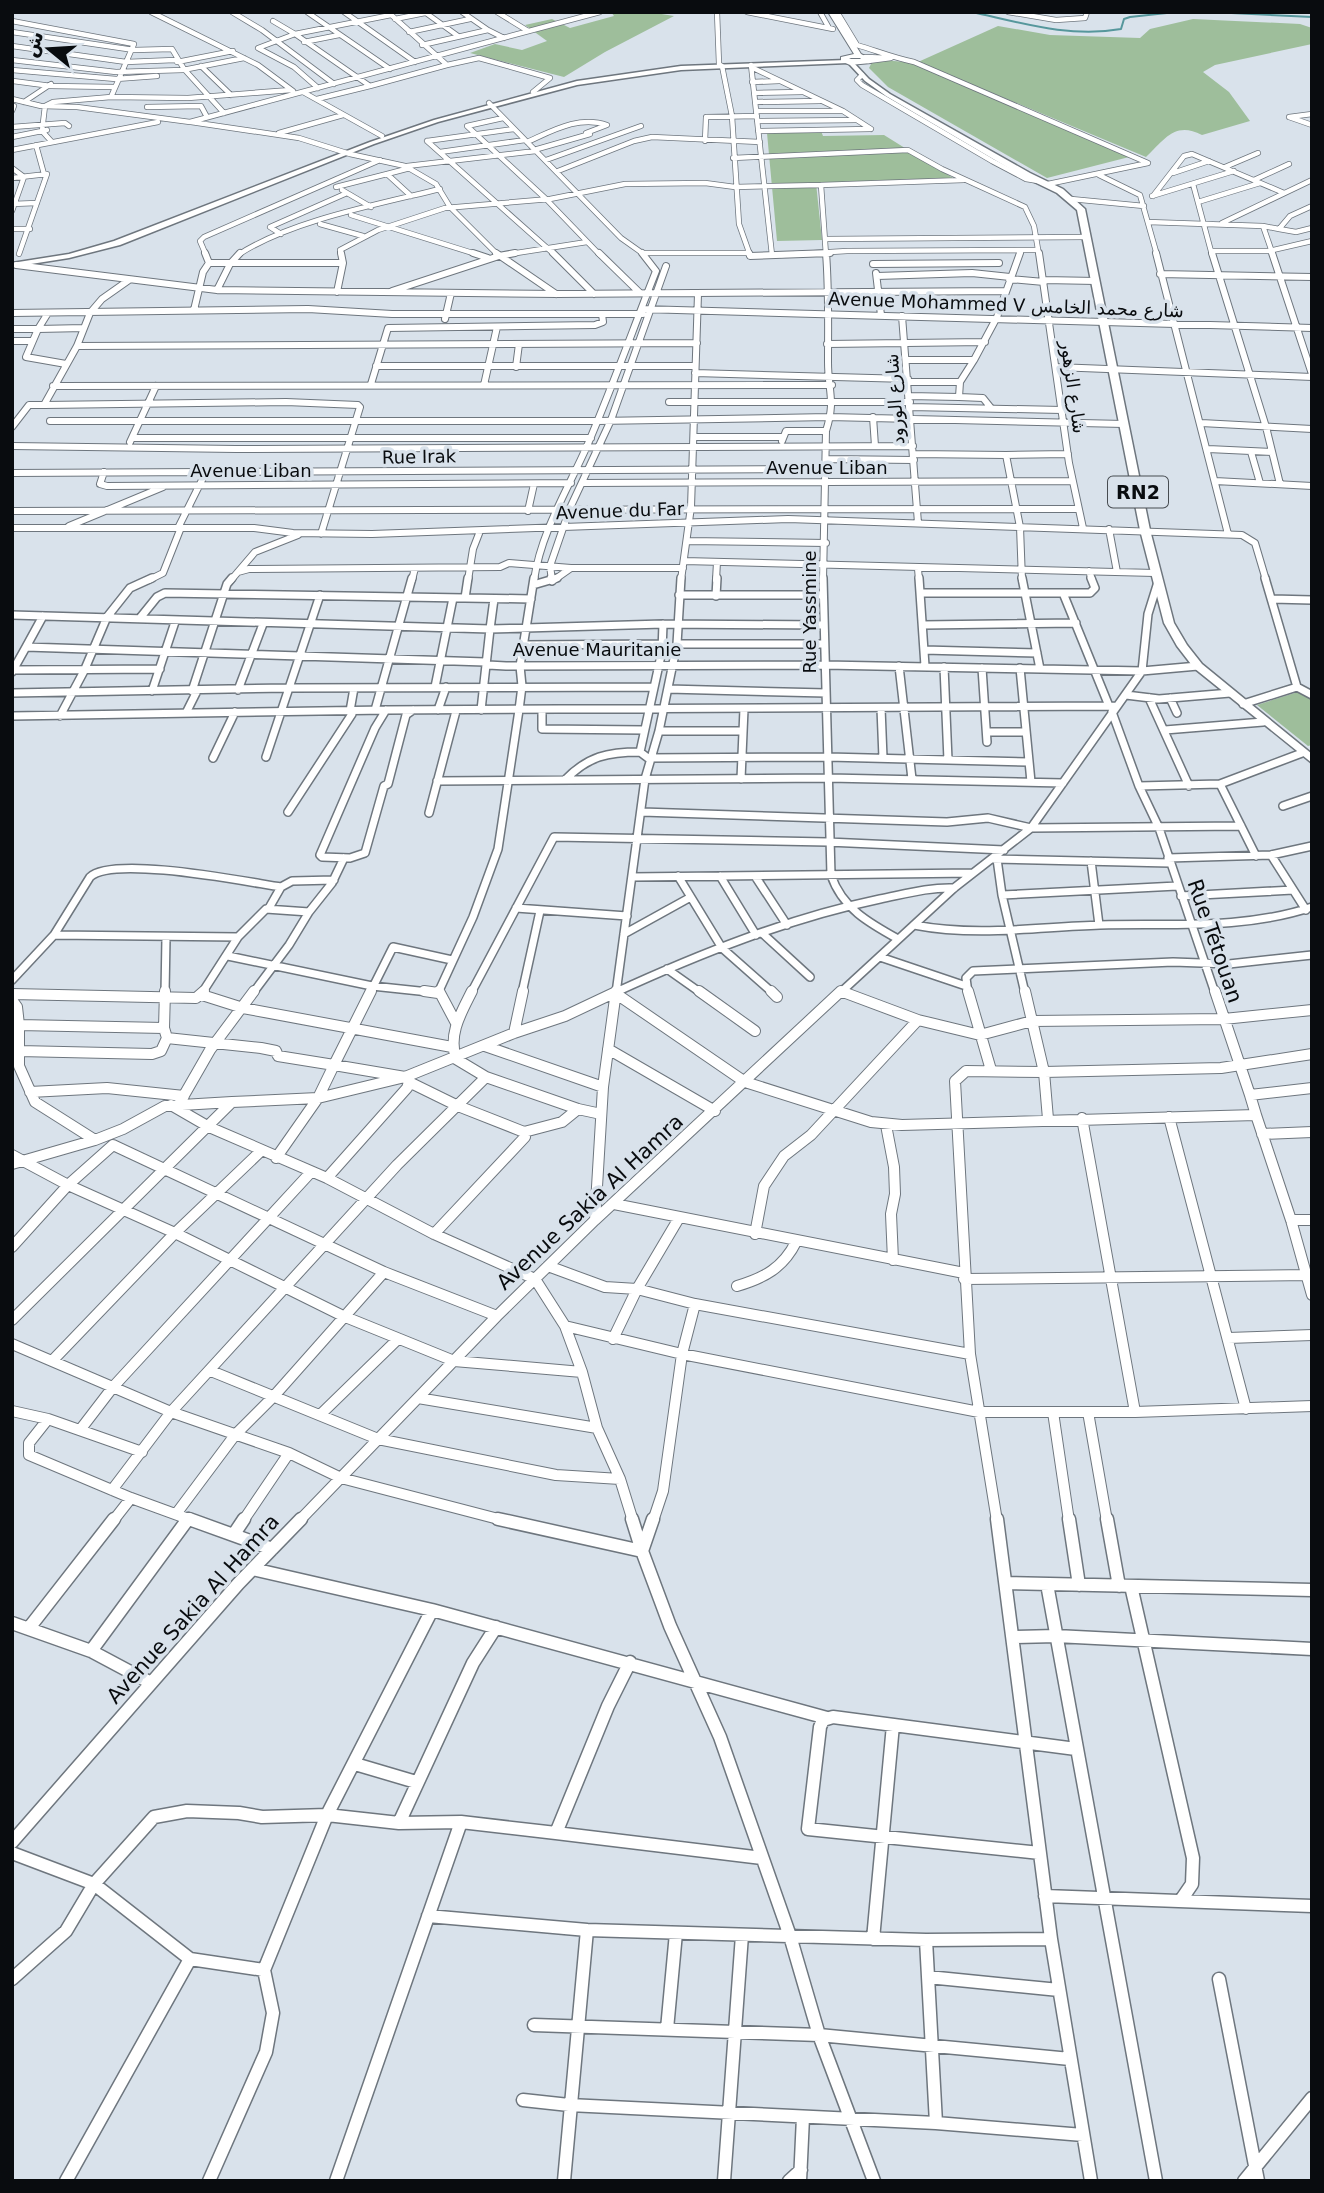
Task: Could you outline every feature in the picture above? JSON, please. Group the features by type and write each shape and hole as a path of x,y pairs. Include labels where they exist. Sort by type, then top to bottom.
{"highway":[{"path":"822,12 848,60 864,59"},
{"path":"831,12 864,59"}],"main road":[{"path":"864,59 866,71 884,87 1033,173 1071,199"},
{"path":"848,60 888,95 1017,170 1046,183"},
{"name":"RN2","path":"1071,199 1081,209 1145,530 1169,623 1198,666 1312,760"}],"street":[{"path":"151,12 233,51 291,90 317,99 382,136"},
{"path":"232,12 289,49 334,84"},
{"path":"307,12 390,69"},
{"path":"344,12 415,62"},
{"path":"462,12 504,38"},
{"path":"497,12 528,32"},
{"path":"190,122 600,12"},
{"path":"717,12 721,65 732,116 735,187 741,236 747,244 748,253"},
{"path":"747,12 831,28"},
{"path":"837,12 857,45 884,53 891,58"},
{"path":"1008,12 1065,20 1086,18 1087,12"},
{"path":"318,88 294,67 258,50 274,40 295,34 391,15 428,13 458,36"},
{"path":"391,15 447,65"},
{"path":"409,32 470,19"},
{"path":"12,21 132,43 134,50 116,79 111,97"},
{"path":"273,21 370,86"},
{"path":"422,44 488,30"},
{"path":"12,32 91,46 134,50 170,48 184,72 212,97 224,113"},
{"path":"289,49 339,35"},
{"path":"72,55 104,38"},
{"path":"12,46 126,62 176,61 233,51"},
{"path":"12,70 116,79 184,72 244,58"},
{"path":"317,99 478,58 550,78 549,82 533,92"},
{"path":"864,59 891,58 922,65 1148,163 1099,175"},
{"path":"12,60 73,69 184,72"},
{"path":"343,152 533,92 615,73 848,60"},
{"path":"19,261 82,253 127,240 382,136 491,105 609,77 670,69 848,60"},
{"path":"201,66 231,95"},
{"path":"752,66 842,111 871,129 758,131"},
{"path":"752,66 772,255"},
{"path":"24,102 73,69"},
{"path":"12,82 20,71"},
{"path":"752,82 781,81"},
{"path":"12,82 114,87"},
{"path":"12,99 43,106 65,100 111,97 212,97 291,90"},
{"path":"754,93 804,92"},
{"path":"755,102 824,102"},
{"path":"491,105 621,238 651,261 656,271 650,312 628,366 611,420 596,447 563,526 550,566 552,581"},
{"path":"43,106 42,128 51,141"},
{"path":"147,107 201,106 207,117"},
{"path":"13,108 77,107 274,134 407,167 429,179 440,189 450,207 499,256 556,294"},
{"path":"756,116 842,111"},
{"path":"274,134 343,115"},
{"path":"1312,116 1290,117 1312,125"},
{"path":"705,141 706,117 857,120"},
{"path":"503,118 468,125 640,293"},
{"path":"12,150 173,120"},
{"path":"440,152 526,141 583,121 596,120 643,139 760,142"},
{"path":"12,127 42,128 69,126 69,124 42,128 12,137"},
{"path":"336,187 407,167 535,151 607,125"},
{"path":"546,160 641,126"},
{"path":"514,129 427,141 549,249 594,294"},
{"path":"586,133 621,146"},
{"path":"558,171 643,139"},
{"path":"19,261 40,195 38,194 47,174 44,174 36,145"},
{"path":"733,158 908,150 964,180"},
{"path":"1225,167 1258,153"},
{"path":"1153,196 1187,155 1225,167 1284,193"},
{"path":"194,310 209,263 200,241 204,237 382,159"},
{"path":"1171,173 1209,161"},
{"path":"1198,202 1257,182 1289,164"},
{"path":"12,168 23,177"},
{"path":"1142,198 1234,172"},
{"path":"12,178 44,174"},
{"path":"387,174 411,196"},
{"path":"1046,183 1093,174 1142,198 1228,534 1249,537 1255,543 1297,687"},
{"path":"12,211 23,177"},
{"path":"337,292 343,263 340,250 363,236 432,210 546,199 615,185 705,183 764,187 964,180"},
{"name":"شارع الزهور","path":"964,180 1005,195 1025,207 1035,237 1044,281 1072,481 1083,528"},
{"path":"1219,224 1312,180"},
{"path":"328,183 371,208"},
{"path":"1193,184 1218,276 1266,427 1280,484"},
{"name":"Rue Yassmine","path":"821,185 829,292 827,344 832,401 826,431 823,595 830,817 828,842 835,891 846,906"},
{"path":"217,290 232,261 248,249 281,234 440,189"},
{"path":"281,234 271,227 347,193"},
{"path":"1071,199 1144,206"},
{"path":"13,203 37,203"},
{"path":"1279,229 1290,216 1312,206"},
{"path":"349,214 489,258"},
{"path":"1148,222 1263,226 1312,236"},
{"path":"318,223 363,236"},
{"path":"1056,367 1312,375 1269,251 1263,226"},
{"path":"1296,232 1312,228"},
{"path":"12,229 30,229"},
{"path":"825,239 1087,237"},
{"path":"1213,251 1269,251 1312,241"},
{"path":"383,294 489,258 587,242"},
{"path":"959,397 960,382 998,317 1021,250"},
{"path":"642,253 748,253 750,256 870,251 1038,250"},
{"path":"870,251 881,292 881,315"},
{"path":"19,261 36,269 217,290 383,294 1005,291"},
{"path":"209,263 343,263"},
{"path":"873,264 999,263"},
{"path":"438,993 473,917 495,856 502,827 522,687 520,666 536,565 556,509 571,483 598,421 626,345 666,266"},
{"path":"877,276 972,273 1044,281 1096,281"},
{"path":"1160,274 1312,277"},
{"path":"44,405 77,346 90,313 102,299 128,280"},
{"path":"442,327 451,293"},
{"path":"405,314 407,294"},
{"path":"595,1220 603,1087 645,779 659,732 677,644 679,595 691,508 698,294"},
{"name":"Avenue Mohammed V شارع محمد الخامس","path":"12,313 308,309 446,315 699,310 1312,328"},
{"path":"47,313 31,341 26,357 66,364"},
{"path":"371,384 392,314"},
{"path":"388,328 595,325 603,322 602,314"},
{"name":"شارع الورود","path":"902,316 918,523"},
{"path":"484,385 497,327"},
{"path":"12,329 84,328"},
{"path":"12,341 31,341"},
{"path":"827,344 985,342"},
{"path":"77,346 697,343"},
{"path":"516,367 519,344"},
{"path":"907,360 974,360"},
{"path":"376,366 628,366 831,381"},
{"path":"54,386 694,386 831,381 960,382"},
{"path":"127,448 156,386"},
{"path":"910,402 959,397 983,398 991,408"},
{"path":"861,401 863,417"},
{"path":"670,402 910,402 1062,410"},
{"path":"12,427 29,405 349,404 360,407 321,534"},
{"path":"50,421 598,421 873,417 1124,424"},
{"path":"873,417 875,446"},
{"path":"1201,424 1312,429"},
{"path":"782,446 782,437 786,431 826,431"},
{"path":"694,437 782,437"},
{"path":"132,438 591,438"},
{"path":"12,454 14,446 875,446 913,453"},
{"path":"1208,449 1272,452"},
{"path":"1251,452 1260,483"},
{"path":"826,459 913,453 1068,454"},
{"path":"1006,454 1018,507 1023,592 1040,669"},
{"name":"Rue Irak","path":"12,473 692,472 826,469"},
{"name":"Avenue Liban","path":"104,472 100,483 107,486 571,483"},
{"path":"60,716 84,671 107,617 130,589 163,573 184,513 187,512 197,486 206,472"},
{"name":"Avenue Liban","path":"582,483 1072,481"},
{"path":"1215,481 1312,486"},
{"path":"528,510 534,484"},
{"path":"64,528 167,485"},
{"path":"12,511 184,513 570,508 1078,509"},
{"name":"Avenue du Far","path":"12,528 254,528 321,534 480,531 744,519 1228,534"},
{"path":"1109,529 1118,572"},
{"path":"465,598 469,567 480,531"},
{"path":"451,532 474,546"},
{"path":"187,713 227,584 255,552 302,533"},
{"path":"687,541 825,543"},
{"path":"238,572 249,569 500,567 509,563 571,568 717,562 918,569 1089,571 1156,577"},
{"path":"716,596 717,562"},
{"path":"375,710 415,568"},
{"path":"533,585 552,581 571,568"},
{"path":"918,569 926,666"},
{"path":"920,593 1093,591 1089,571"},
{"name":"Avenue Sakia Al Hamra","path":"12,1842 253,1569 497,1316 595,1220 844,992 898,939 954,888 1031,828 1113,708 1126,695 1142,671 1156,577"},
{"path":"140,618 157,597 165,593 531,599"},
{"path":"1063,593 1113,708 1139,786 1220,784 1302,753"},
{"path":"266,757 320,595"},
{"path":"679,595 823,595"},
{"path":"435,687 453,598"},
{"path":"481,710 494,599"},
{"path":"1272,599 1312,600"},
{"path":"12,615 446,629 663,624 824,625"},
{"path":"43,616 13,671 160,669"},
{"path":"152,691 175,622"},
{"path":"923,625 1076,623"},
{"path":"238,690 263,624"},
{"path":"640,752 663,644 663,624"},
{"path":"523,645 663,644"},
{"path":"677,644 824,644"},
{"name":"Avenue Mauritanie","path":"26,646 390,658 520,666 825,665 1142,671 1198,666"},
{"path":"925,650 1037,653"},
{"path":"899,666 912,779"},
{"path":"944,667 948,760"},
{"path":"982,668 987,742"},
{"path":"1020,668 1031,782"},
{"path":"12,693 381,687 654,687"},
{"path":"438,710 446,687"},
{"path":"1243,704 1297,687 1312,695"},
{"path":"288,812 351,716 354,688"},
{"path":"668,689 826,693"},
{"path":"1126,695 1170,698 1230,693"},
{"path":"1149,698 1189,786"},
{"path":"1170,698 1177,713"},
{"path":"12,716 375,710 1025,706 1113,708"},
{"path":"881,708 883,758"},
{"path":"741,779 744,709"},
{"path":"386,710 375,728 361,769 320,855 360,857 366,852 406,715 414,710"},
{"path":"542,710 540,727 544,729 644,730"},
{"path":"429,813 456,711"},
{"path":"213,758 235,712"},
{"path":"1165,730 1263,722"},
{"path":"659,732 743,731"},
{"path":"987,732 1026,732"},
{"path":"565,780 583,761 596,755 640,752 652,759 828,757 1028,762"},
{"path":"437,781 829,778 1063,783"},
{"path":"1220,784 1256,856"},
{"name":"Rue Tétouan","path":"1139,786 1159,828 1241,1064 1309,1275 1312,1295"},
{"path":"1283,806 1312,796"},
{"path":"642,812 947,822 988,818 1031,828 1241,826"},
{"path":"601,1114 578,1109 486,1077 456,1059 452,1046 456,1023 554,837 828,842 1091,861 1169,861 1271,855 1312,846"},
{"path":"914,925 945,932 1190,923 1269,919 1309,909 1293,890 1271,855"},
{"path":"997,856 1002,895 1044,1072 1048,1119"},
{"path":"12,1164 94,1140 138,1121 158,1108 178,1102 215,1042 275,964 334,880 344,858"},
{"path":"1091,861 1099,925"},
{"path":"12,980 54,935 90,877 102,869 164,871 281,887"},
{"path":"632,877 973,873"},
{"path":"678,876 722,948 777,997"},
{"path":"720,876 759,934 810,977"},
{"path":"755,876 787,925"},
{"path":"269,908 281,887 292,881 334,880"},
{"path":"1002,895 1177,886"},
{"path":"30,1092 58,1087 103,1086 178,1102 232,1102 318,1098 407,1079 514,1033 565,1016 667,969 759,934 846,906 936,887 954,888"},
{"path":"1181,896 1293,890"},
{"path":"624,934 689,898"},
{"path":"846,906 898,939"},
{"path":"12,994 196,998 202,995 239,937 262,911 269,908 309,912"},
{"path":"516,908 627,916"},
{"path":"514,1033 540,911"},
{"path":"54,935 239,937"},
{"path":"19,1051 152,1054 164,1048 166,938"},
{"path":"276,1158 318,1098 351,1027 394,946 452,960"},
{"path":"990,1070 966,986 966,978 972,971 1229,964 1312,955"},
{"path":"228,956 372,986 438,993"},
{"path":"880,957 966,986"},
{"path":"667,969 755,1031"},
{"path":"844,992 918,1020 980,1035 1032,1021 1224,1019 1312,1010"},
{"path":"438,993 456,1023"},
{"path":"615,993 745,1082 886,1125 1256,1115"},
{"path":"202,995 243,1007 452,1046"},
{"path":"12,1000 17,1007 19,1025 19,1066 35,1102 94,1140"},
{"path":"755,1234 764,1186 784,1156 811,1135 918,1020"},
{"path":"19,1025 166,1033 276,1051 278,1056 285,1058 407,1079 458,1106 524,1132 562,1122 578,1109"},
{"path":"485,1046 603,1087"},
{"path":"608,1049 715,1111"},
{"path":"1091,2181 1051,1939 1007,1583 970,1354 954,1081 966,1071 1186,1069 1312,1054"},
{"path":"112,1490 171,1412 366,1199 486,1077"},
{"path":"327,1178 407,1088 407,1079"},
{"path":"1250,1095 1312,1088"},
{"path":"178,1102 209,1127 261,1152 327,1178 434,1234 535,1279 565,1326 582,1372 597,1428 620,1479 642,1551 670,1626 699,1684 790,1936 819,2035 874,2181"},
{"path":"12,1320 163,1167 209,1127 232,1102"},
{"path":"1169,1117 1183,1182 1246,1409"},
{"path":"1082,1118 1135,1412"},
{"path":"12,1247 68,1185 138,1121"},
{"path":"886,1125 894,1167 895,1194 891,1214 893,1260"},
{"path":"434,1234 525,1137 524,1132"},
{"path":"1262,1134 1312,1132"},
{"path":"113,1145 384,1272 497,1316"},
{"path":"53,1360 175,1233 261,1152"},
{"path":"12,1154 68,1185 175,1233 343,1316 454,1361 582,1372"},
{"path":"80,1430 113,1387 311,1171"},
{"path":"614,1204 964,1276 1309,1275"},
{"path":"613,1339 637,1289 680,1218"},
{"path":"1291,1220 1312,1220"},
{"path":"737,1286 763,1279 776,1271 791,1254 796,1241"},
{"path":"548,1266 605,1287 637,1289 695,1304 970,1354"},
{"path":"176,1514 235,1435 274,1396 384,1272"},
{"path":"642,1551 663,1491 682,1354 695,1304"},
{"path":"565,1326 682,1354 979,1412 1135,1412 1312,1406"},
{"path":"1228,1338 1312,1335"},
{"path":"321,1413 398,1339"},
{"path":"12,1344 171,1412 289,1453 341,1478 488,1517 642,1551"},
{"path":"211,1371 321,1413 378,1439 556,1475 620,1479"},
{"path":"418,1398 597,1428"},
{"path":"12,1411 48,1419 142,1452"},
{"path":"1053,1412 1079,1585"},
{"path":"1088,1412 1125,1586 1142,1641 1193,1858 1194,1876 1181,1900"},
{"path":"48,1419 29,1443 29,1455 131,1498 272,1549"},
{"path":"234,1534 289,1453"},
{"path":"29,1628 131,1498"},
{"path":"91,1651 188,1517"},
{"path":"253,1569 432,1610 827,1718 1076,1749"},
{"path":"1007,1583 1312,1590"},
{"path":"1047,1584 1156,2181"},
{"path":"209,2181 266,2052 273,2013 264,1970 327,1815 432,1610"},
{"path":"12,1623 91,1651 150,1683"},
{"path":"400,1823 416,1782 473,1662 496,1627"},
{"path":"1013,1637 1056,1636 1312,1649"},
{"path":"556,1833 608,1706 630,1662"},
{"path":"827,1718 820,1727 808,1829 1040,1853"},
{"path":"873,1939 893,1725"},
{"path":"355,1764 416,1782"},
{"path":"12,1979 66,1931 94,1884 154,1817 187,1811 239,1813 262,1817 327,1815 400,1823 461,1822 762,1858"},
{"path":"336,2181 461,1822"},
{"path":"12,1853 94,1884 190,1959 264,1970"},
{"path":"1045,1896 1312,1906"},
{"path":"429,1916 587,1930 873,1939 1051,1939"},
{"path":"565,2181 569,2105 587,1930"},
{"path":"667,2029 676,1933"},
{"path":"724,2181 742,1935"},
{"path":"926,1940 936,2123"},
{"path":"66,2181 190,1959"},
{"path":"928,1977 1059,1990"},
{"path":"1219,1979 1258,2174"},
{"path":"534,2025 819,2035 1070,2059"},
{"path":"1244,2181 1258,2174 1312,2098"},
{"path":"523,2100 569,2105 936,2123 1083,2135"},
{"path":"789,2181 800,2175 803,2117"}],"green space":[{"path":"611,12 649,12 674,16 564,77 470,53 495,44 522,50 547,41 525,25 552,19 570,28 614,16"},
{"path":"1193,19 1300,24 1312,28 1312,44 1215,65 1203,72 1229,92 1250,121 1202,135 1193,131 1177,131 1165,138 1146,157 918,62 998,26 1050,35 1140,38 1150,29"},
{"path":"885,60 913,63 1133,156 1047,178 888,87 869,68 872,62"},
{"path":"821,131 823,136 884,135 953,178 816,183 822,240 777,241 767,133"},
{"path":"1301,691 1312,699 1312,745 1308,746 1257,705"}],"waterway":[{"path":"972,12 1028,25 1083,32 1121,29 1124,19 1130,17 1176,12"},
{"path":"1189,12 1203,12"},
{"path":"1211,12 1312,17"}]}
